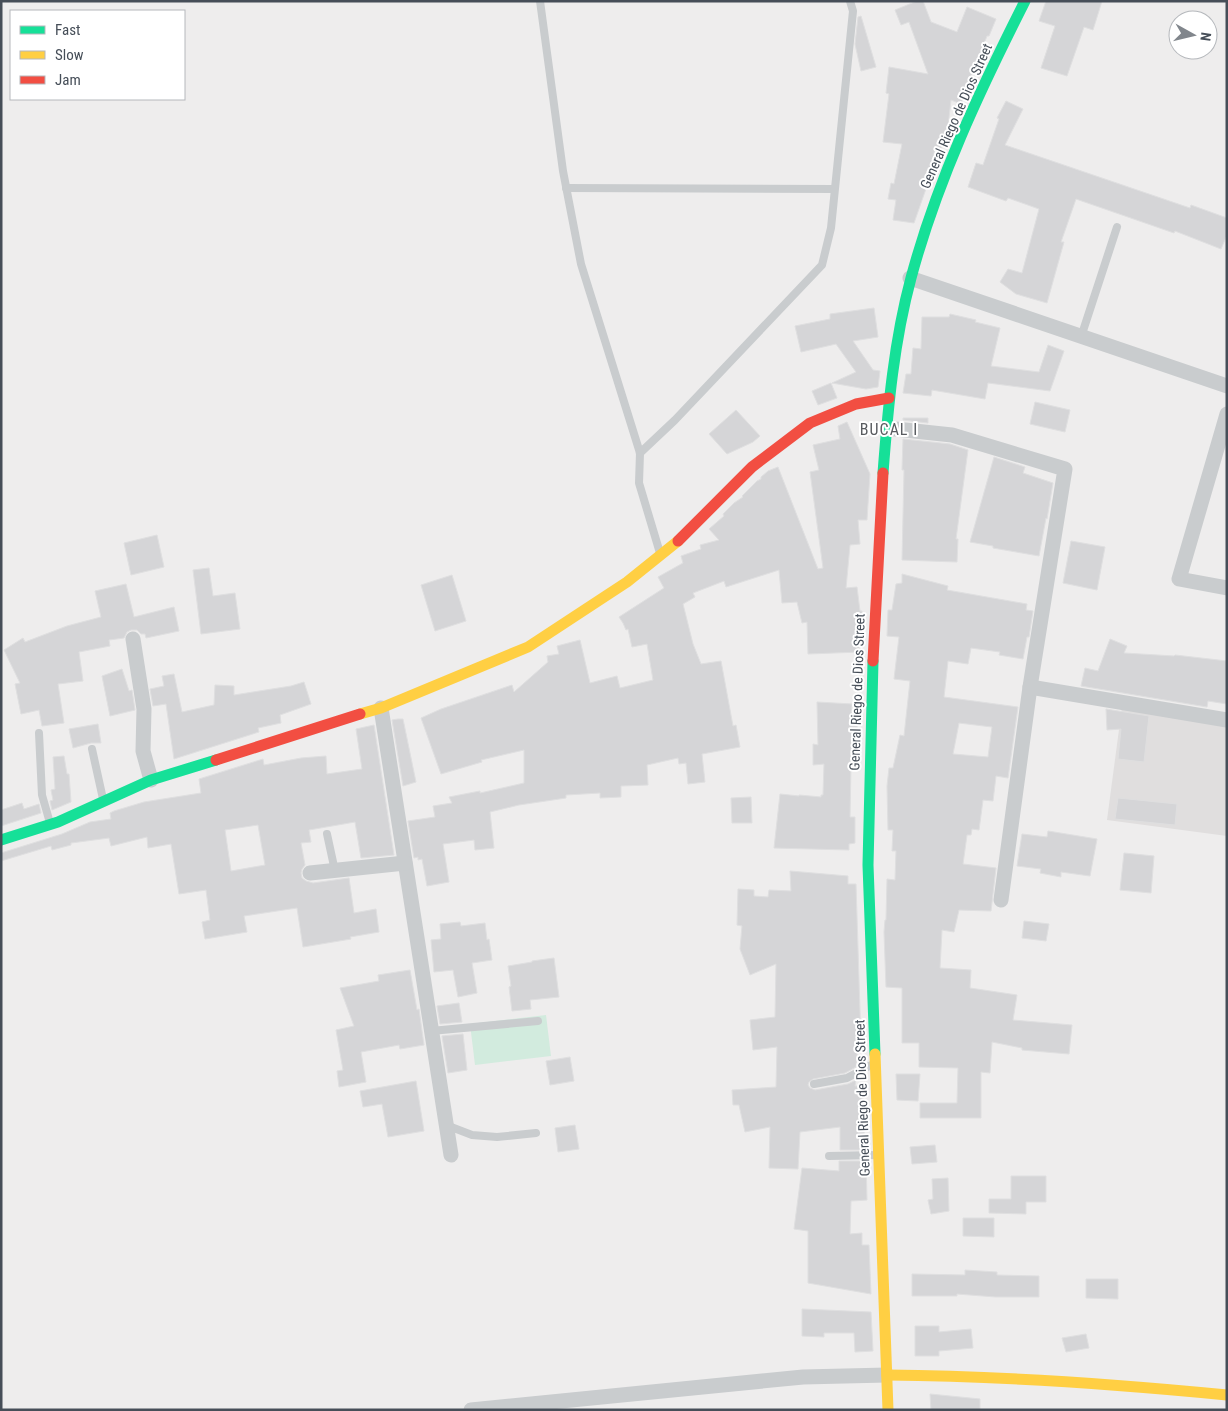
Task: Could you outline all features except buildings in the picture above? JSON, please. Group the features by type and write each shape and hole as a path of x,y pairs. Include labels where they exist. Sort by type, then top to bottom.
{"street":[{"name":"General Riego de Dios Street","path":"888,1410 868,865 869,778 877,575 886,428 899,330 910,278 926,226 964,127 1025,1"},
{"path":"910,278 1227,386"},
{"path":"1,840 51,825 151,780 381,708 528,647 627,582 661,555 677,542 752,466 810,423 856,404 889,398"},
{"path":"1227,414 1179,579 1227,588"},
{"path":"886,428 952,435 1065,470 1030,687 1001,900"},
{"path":"133,640 144,709 143,751 151,780"},
{"path":"1030,687 1227,720"},
{"path":"381,708 451,1155"},
{"path":"310,873 405,863"},
{"path":"472,1410 803,1378 887,1375 981,1376 1088,1382 1227,1395"}],"lane":[{"path":"540,1 566,188 581,264 640,453 639,483 661,555"},
{"path":"640,453 675,420 822,264 830,228 853,11 850,1"},
{"path":"566,188 834,189"},
{"path":"1082,337 1117,227"},
{"path":"39,733 42,795 51,825"},
{"path":"92,750 104,802"},
{"path":"327,834 335,871"},
{"path":"431,1031 538,1021"},
{"path":"814,1084 847,1078 876,1063"},
{"path":"446,1125 472,1135 497,1137 536,1133"},
{"path":"829,1156 879,1154"}],"shaded area":[{"path":"1122,707 1227,727 1227,836 1107,820"}],"green space":[{"path":"546,1015 551,1056 475,1065 470,1024"}],"traffic: fast":[{"path":"883,473 896,350 911,278 933,206 961,136 1025,1"},
{"path":"873,661 868,865 875,1054"},
{"path":"1,840 58,822 151,780 216,760"}],"traffic: slow":[{"path":"360,714 381,708 528,647 627,582 678,541"},
{"path":"875,1054 888,1410"},
{"path":"887,1375 1057,1381 1227,1395"}],"traffic: jam":[{"path":"678,541 752,467 810,423 856,404 889,398"},
{"path":"873,661 883,473"},
{"path":"216,760 360,714"}],"district":[{"name":"BUCAL I","path":"889,429"}]}
